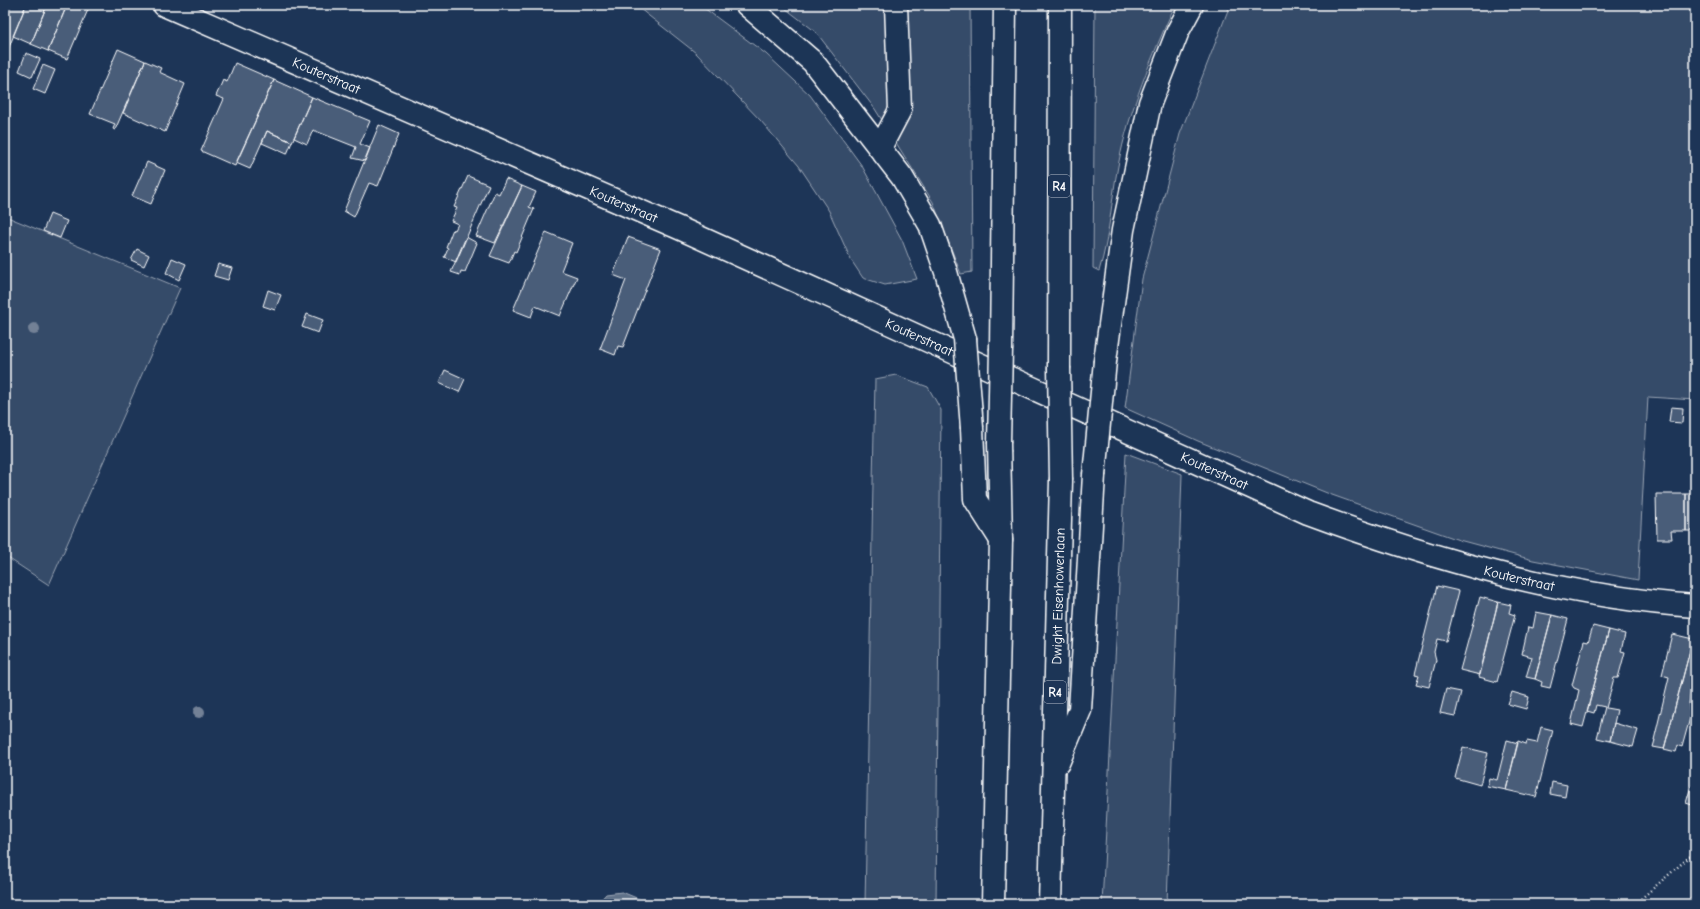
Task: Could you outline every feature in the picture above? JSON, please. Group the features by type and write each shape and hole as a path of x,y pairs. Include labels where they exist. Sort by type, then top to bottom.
{"main road":[{"name":"Kouterstraat","path":"164,5 679,228 1308,513 1380,540 1469,565 1558,587 1654,603 1695,606"},
{"path":"747,5 813,62 902,176 930,225 946,272 965,339 972,428 975,499 1001,540"},
{"path":"880,148 900,110 896,5"},
{"path":"992,904 1001,540 999,443 1005,5"},
{"name":"Dwight Eisenhowerlaan","path":"1050,904 1052,776 1061,480 1059,367 1060,5"},
{"path":"1052,776 1080,710 1094,475 1105,361 1122,230 1150,103 1178,31 1192,5"}],"path":[{"path":"1635,904 1695,852"}],"shaded area":[{"path":"635,5 700,5 766,54 810,95 862,166 902,240 917,279 885,285 863,278 851,260 829,211 799,166 761,121 696,53"},
{"path":"781,5 970,5 972,272 961,274 933,202 875,109 816,32"},
{"path":"1095,5 1175,5 1142,84 1128,124 1118,166 1106,245 1099,271 1093,268"},
{"path":"1230,5 1695,5 1695,400 1648,397 1638,580 1533,560 1459,540 1332,495 1198,441 1125,408 1142,279 1180,134"},
{"path":"5,216 180,288 49,585 5,556"},
{"path":"896,375 928,387 941,410 936,904 865,904 875,379"},
{"path":"1126,453 1182,474 1167,904 1102,904"},
{"path":"622,892 651,904 597,904 606,894"}],"building":[{"path":"5,5 26,5 7,52 5,51"},
{"path":"26,5 47,5 31,44 13,36"},
{"path":"47,5 67,5 48,51 31,44"},
{"path":"67,5 90,5 67,59 48,51"},
{"path":"118,49 145,61 115,130 113,129 115,124 90,114"},
{"path":"26,53 40,59 32,77 19,71"},
{"path":"145,61 161,68 159,72 185,84 165,132 123,113"},
{"path":"235,63 274,80 235,166 201,151 224,99 216,96 223,80 227,82"},
{"path":"43,65 55,70 45,94 33,89"},
{"path":"274,80 312,97 292,142 267,131 250,169 236,163"},
{"path":"312,97 370,121 360,144 370,148 365,161 352,158 356,147 313,130 307,144 294,138"},
{"path":"379,125 399,134 378,186 369,183 354,217 344,211"},
{"path":"267,131 292,142 287,154 262,143"},
{"path":"147,162 165,170 151,204 132,196"},
{"path":"468,176 489,185 456,262 444,257 453,229 455,230 458,224 451,221 457,208 454,207"},
{"path":"506,179 522,186 495,243 476,236 495,192 499,194"},
{"path":"522,186 536,192 529,207 534,209 516,252 514,251 509,263 490,256"},
{"path":"50,214 67,221 60,238 43,231"},
{"path":"546,232 572,243 561,271 577,277 560,316 535,306 531,317 513,310"},
{"path":"466,237 477,243 465,272 461,271 460,275 451,272"},
{"path":"628,237 661,249 623,347 618,346 615,355 600,349 626,280 613,275"},
{"path":"137,249 149,255 144,266 131,260"},
{"path":"172,258 186,264 179,280 166,273"},
{"path":"218,264 232,268 228,280 214,276"},
{"path":"268,290 281,295 275,310 263,306"},
{"path":"307,314 323,320 318,333 302,327"},
{"path":"445,370 465,379 459,392 439,383"},
{"path":"1671,407 1683,408 1682,423 1669,422"},
{"path":"1656,494 1686,494 1686,531 1671,531 1672,539 1657,539"},
{"path":"1686,494 1695,494 1695,531 1686,531"},
{"path":"1437,586 1459,591 1446,641 1437,639 1434,652 1436,660 1429,687 1416,684 1419,675 1415,674"},
{"path":"1480,597 1498,602 1480,675 1460,670"},
{"path":"1498,602 1511,605 1509,613 1515,615 1497,682 1479,677"},
{"path":"1536,612 1552,615 1535,679 1526,677 1532,657 1522,654 1528,627 1533,628"},
{"path":"1552,615 1568,619 1550,688 1541,686 1542,682 1535,679"},
{"path":"1593,626 1609,630 1583,727 1571,724 1579,690 1574,688 1572,685 1584,641 1588,642"},
{"path":"1609,630 1625,634 1621,651 1625,652 1618,678 1614,678 1606,708 1617,710 1610,741 1597,738 1605,707 1596,705 1594,713 1587,711"},
{"path":"1672,634 1693,639 1664,749 1653,747 1669,677 1662,675"},
{"path":"1693,639 1695,639 1695,683 1692,683 1689,704 1690,718 1682,747 1678,745 1676,752 1664,749"},
{"path":"1446,689 1461,692 1455,716 1440,713"},
{"path":"1512,692 1529,697 1526,709 1508,704"},
{"path":"1614,723 1638,730 1633,747 1610,741"},
{"path":"1541,727 1553,730 1536,797 1506,790 1518,741 1526,744 1527,741 1537,743"},
{"path":"1507,740 1518,743 1506,790 1487,786 1489,778 1497,780"},
{"path":"1463,747 1488,753 1480,785 1455,778"},
{"path":"1552,782 1567,785 1565,797 1550,794"},
{"path":"1691,786 1695,787 1695,806 1686,803"}]}
